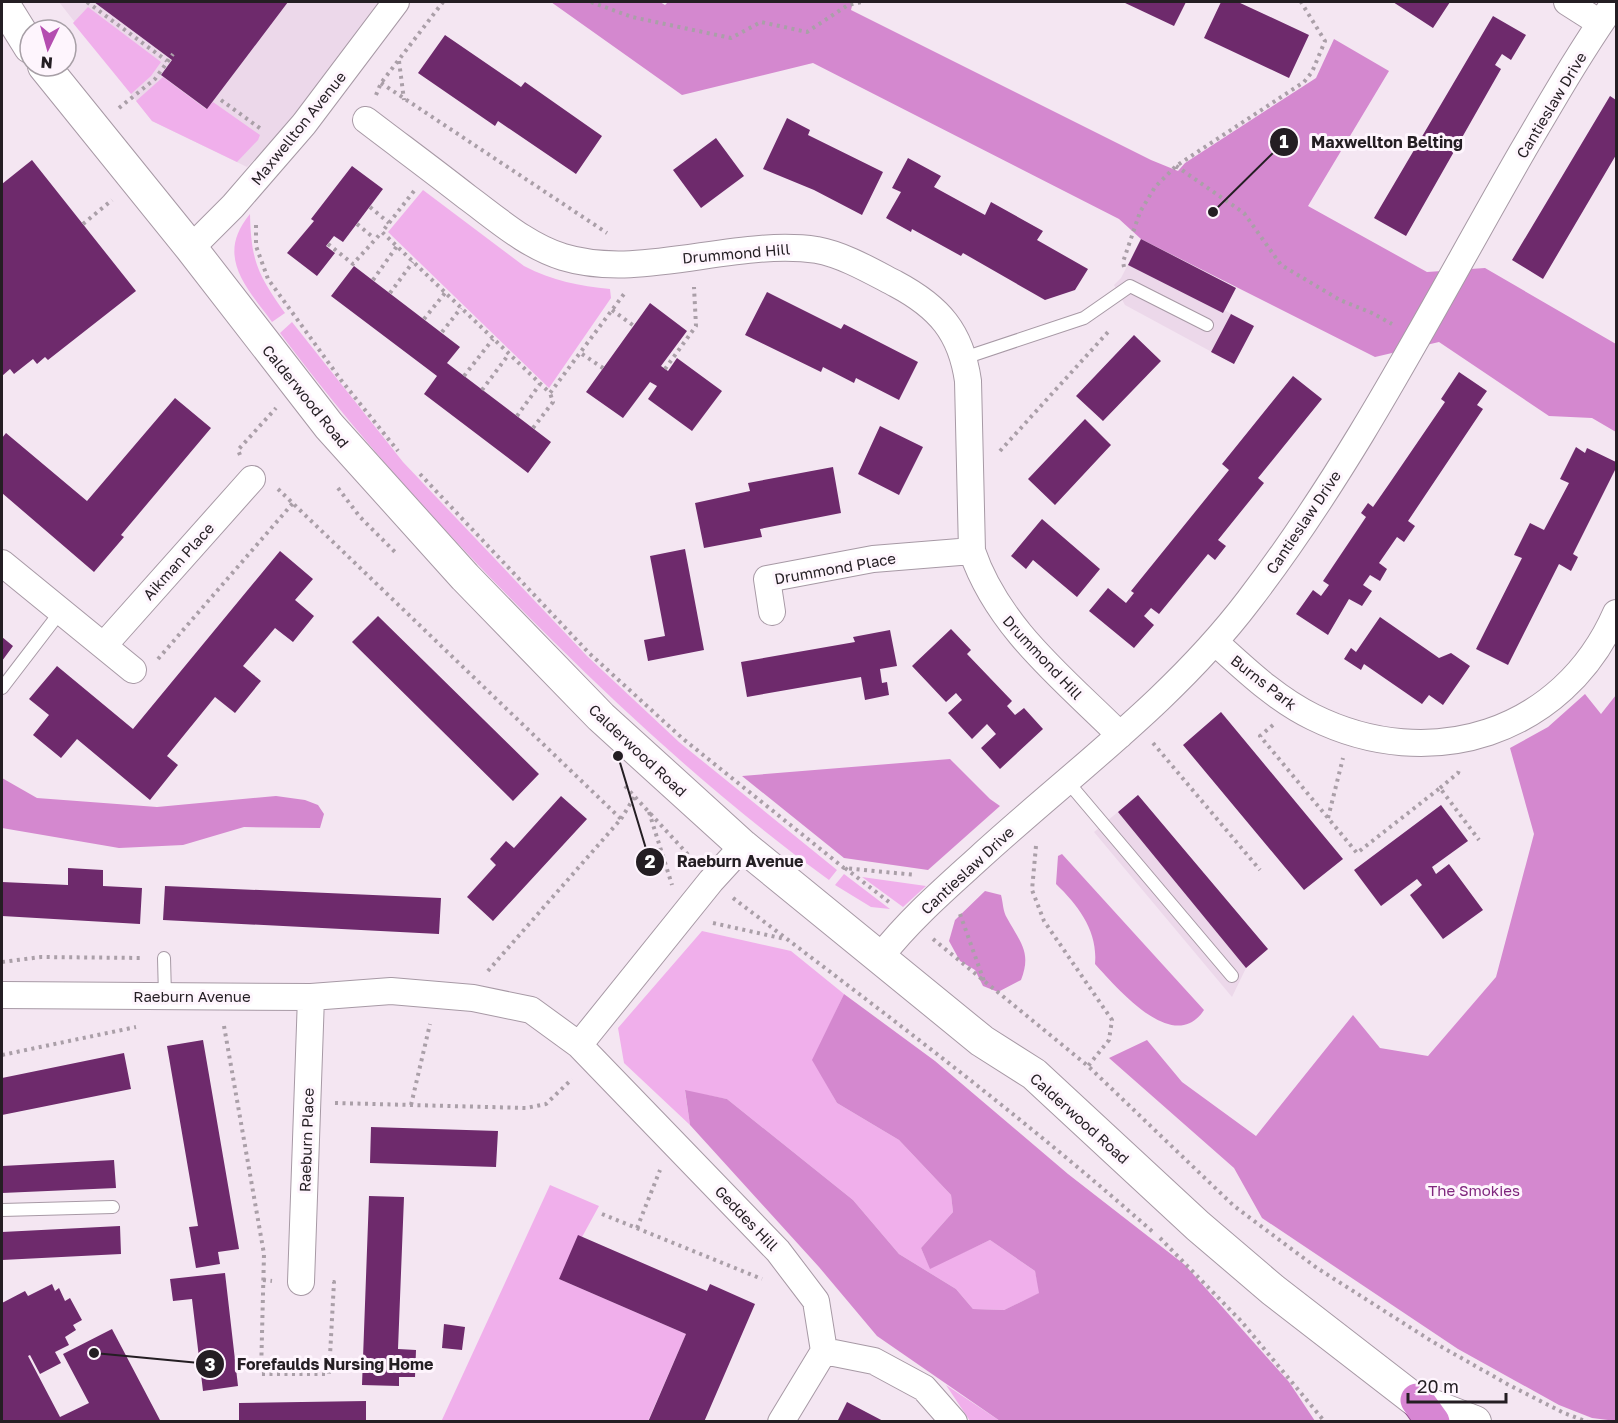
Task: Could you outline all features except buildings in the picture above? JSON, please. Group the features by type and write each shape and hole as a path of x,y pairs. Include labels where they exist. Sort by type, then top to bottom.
{"street":[{"name":"Maxwellton Avenue","path":"191,248 233,206 330,91 396,2"},
{"path":"1567,2 1599,23"},
{"name":"Cantieslaw Drive","path":"881,956 899,933 964,871 1120,735 1215,642 1255,593 1319,501 1599,23 1615,2"},
{"name":"Calderwood Road","path":"53,78 191,248 329,426 404,512 602,717 743,846 881,956 982,1041 1034,1074 1198,1226 1273,1290 1442,1422"},
{"name":"Drummond Hill","path":"366,120 505,226 541,249 581,262 624,264 792,248 819,250 843,258 915,294 933,309 958,340 964,358 968,381 972,551 986,587 1008,622 1120,735"},
{"name":"Aikman Place","path":"105,644 252,479"},
{"name":"Drummond Place","path":"772,612 766,579 873,559 972,551"},
{"path":"2,563 105,644 134,670"},
{"name":"Burns Park","path":"1215,642 1270,690 1314,718 1374,739 1429,744 1474,737 1536,709 1569,685 1589,664 1617,613"},
{"path":"586,1052 711,881 743,846"},
{"name":"Raeburn Avenue","path":"2,995 311,997 391,991 437,995 531,1010 586,1052"},
{"name":"Raeburn Place","path":"301,1282 311,997"},
{"name":"Geddes Hill","path":"586,1052 778,1251 816,1301 824,1351"},
{"path":"782,1422 824,1351 874,1361 894,1371 924,1388 954,1422"},
{"name":"Calderwood Road","path":"1425,1411 1475,1422"}],"lane":[{"path":"964,358 1084,318 1130,286 1207,325"},
{"path":"2,688 61,611"},
{"path":"1067,781 1232,976"},
{"path":"164,958 165,996"},
{"path":"2,1210 113,1207"}],"path":[{"path":"87,2 167,61"},
{"path":"366,120 381,83 443,2"},
{"path":"591,2 632,17 731,38 761,22 807,32 848,5 862,2"},
{"path":"969,464 988,463 1127,310 1130,286 1123,262 1140,212 1155,187 1176,166 1283,98 1312,72 1325,41 1301,2"},
{"path":"93,128 155,79 173,54"},
{"path":"399,60 405,100"},
{"path":"381,83 647,261 582,354 573,361 550,393"},
{"path":"221,100 284,146"},
{"path":"1176,166 1244,213 1281,265 1340,300 1372,313 1416,338"},
{"path":"328,244 353,264 374,238 382,232 431,170"},
{"path":"369,207 389,223"},
{"path":"257,219 256,246 268,279 341,380 399,452"},
{"path":"357,224 374,238"},
{"path":"382,232 550,393 553,402 533,428"},
{"path":"373,280 397,246"},
{"path":"665,369 696,326 692,256"},
{"path":"390,293 413,262"},
{"path":"424,319 445,293"},
{"path":"442,332 461,308"},
{"path":"612,310 634,326"},
{"path":"464,376 493,339"},
{"path":"482,390 509,354"},
{"path":"582,354 603,368"},
{"path":"517,416 540,384"},
{"path":"276,407 238,450 252,479 275,486 621,819"},
{"path":"414,469 589,653 682,738 897,908"},
{"path":"134,670 148,670 293,503"},
{"path":"1279,718 1260,736 1357,853 1458,773 1461,758"},
{"path":"1146,734 1260,870"},
{"path":"1328,818 1345,751"},
{"path":"1440,788 1479,840"},
{"path":"465,998 621,819 634,796"},
{"path":"1037,842 1032,890 1044,921 1112,1020 1109,1040 1088,1065"},
{"path":"844,868 918,875"},
{"path":"960,912 984,982"},
{"path":"930,937 1088,1065 1234,1206 1317,1268 1461,1358 1563,1413 1588,1422"},
{"path":"2,962 41,957 164,958"},
{"path":"411,1105 437,995"},
{"path":"2,1055 140,1027"},
{"path":"307,1102 526,1108 546,1104 586,1052"},
{"path":"637,1228 672,1140"},
{"path":"602,1214 763,1280"}],"shaded area":[{"path":"59,2 383,2 296,116 247,167 152,121 78,26 78,18 72,18"},
{"path":"88,7 161,62 151,76 131,94 78,29 78,18"},
{"path":"163,77 206,109 213,102 260,135 258,140 237,162 152,121 136,101"},
{"path":"423,190 524,266 545,276 566,282 610,289 611,298 549,388 388,232"},
{"path":"250,214 254,256 262,277 285,313 272,322 244,284 235,257 235,244 240,229"},
{"path":"1141,239 1236,288 1224,310 1254,326 1234,364 1125,305 1114,285 1121,278"},
{"path":"292,322 403,462 587,656 679,742 837,870 829,880 757,825 653,736 554,642 482,568 377,454 280,333"},
{"path":"1138,795 1268,949 1246,968 1232,997 1094,832"},
{"path":"844,874 890,909 871,907 835,885"},
{"path":"862,877 926,886 903,907"},
{"path":"702,931 791,951 844,994 813,1060 837,1103 899,1140 951,1195 953,1212 921,1248 930,1268 990,1240 1035,1271 1040,1293 1004,1310 973,1309 956,1289 899,1254 853,1200 727,1099 685,1091 690,1125 624,1063 618,1028"},
{"path":"550,1185 599,1206 559,1279 686,1334 648,1421 441,1422"},
{"path":"946,1385 1000,1421 970,1421"}],"green space":[{"path":"551,2 660,2 665,5 668,2 853,2 851,10 1151,160 1178,171 1185,163 1316,78 1334,39 1389,71 1308,206 1427,272 1485,268 1616,344 1616,432 1592,418 1549,416 1439,342 1375,357 1141,239 1119,219 813,63 682,95"},
{"name":"The Smokies","path":"1585,694 1601,714 1616,695 1616,1421 1592,1418 1559,1405 1458,1349 1262,1218 1234,1168 1109,1058 1147,1040 1182,1082 1256,1136 1353,1015 1380,1048 1428,1056 1496,977 1534,834 1510,748 1548,727"},
{"path":"950,759 1000,806 928,870 844,858 742,776"},
{"path":"2,778 37,798 157,807 276,796 305,800 318,805 324,814 320,828 244,827 183,845 119,848 2,828"},
{"path":"1062,854 1204,1010 1192,1022 1177,1026 1162,1022 1146,1013 1117,988 1095,964 1090,930 1072,901 1056,884 1058,856"},
{"path":"985,891 1001,895 1006,916 1025,954 1021,980 998,992 983,986 975,970 960,961 949,941 955,920"},
{"path":"844,994 935,1061 1068,1174 1185,1265 1289,1382 1315,1421 1000,1421 877,1336 819,1267 690,1125 685,1090 727,1099 853,1200 899,1254 956,1289 973,1309 1004,1310 1039,1293 1035,1271 990,1240 930,1269 921,1248 953,1212 951,1195 899,1140 837,1103 812,1060"}],"place":[{"name":"Maxwellton Belting","path":"1213,212"},
{"name":"Raeburn Avenue","path":"618,756"},
{"name":"Forefaulds Nursing Home","path":"94,1353"}]}
